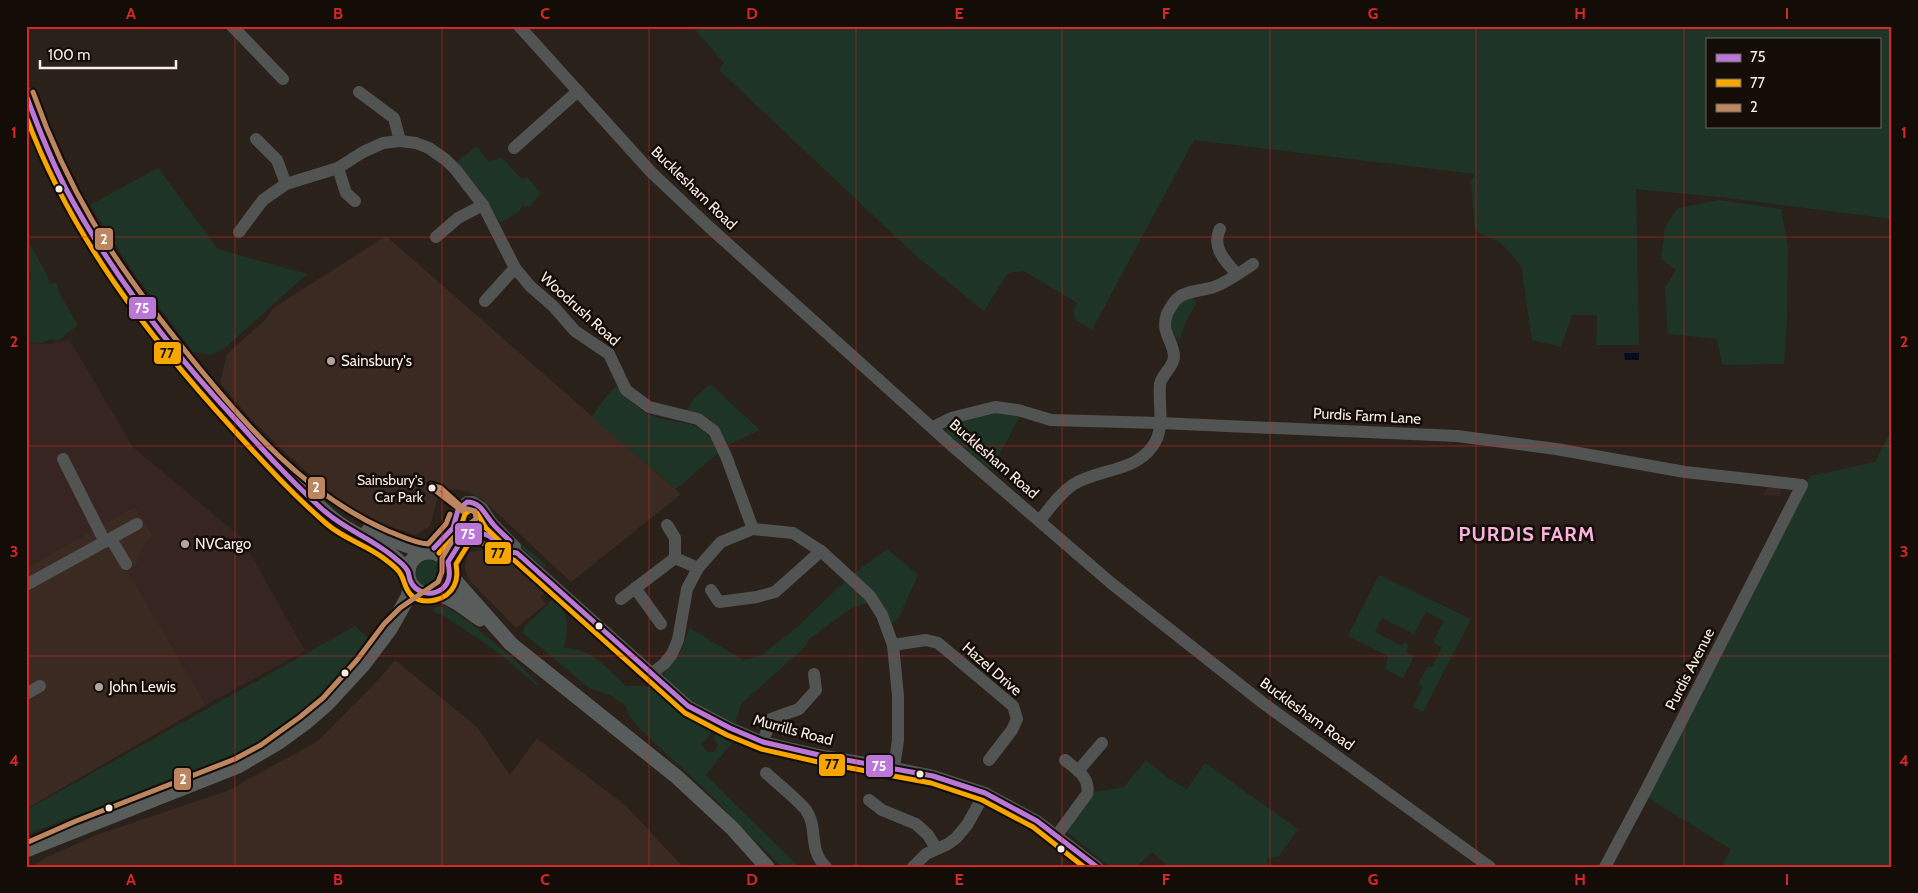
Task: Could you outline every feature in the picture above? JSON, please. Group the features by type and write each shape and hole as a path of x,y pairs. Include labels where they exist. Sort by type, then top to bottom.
{"main road":[{"path":"26,94 39,129 76,208 106,258 154,323 232,418 334,520 396,572 403,593 399,614"},
{"path":"287,474 340,514 363,528 389,540 443,557 449,569 503,637"},
{"path":"334,520 379,546 421,592 435,593 456,602 503,637 677,777 733,829 767,867"},
{"path":"28,851 80,828 238,766 265,751 306,723 328,703 363,665 390,629 408,597 409,577 413,558 428,552"},
{"path":"390,629 411,607 435,593 448,582 449,569"}],"street":[{"path":"232,26 283,78"},
{"name":"Bucklesham Road","path":"519,26 651,172 675,195 933,427 1111,583 1263,703 1490,867"},
{"path":"514,148 578,91"},
{"path":"358,92 394,118 400,141"},
{"path":"256,139 277,160 286,184"},
{"name":"Woodrush Road","path":"240,232 263,200 286,184 338,168 362,152 382,143 400,141 416,143 429,148 446,160 483,204 515,268 530,286 553,306 575,331 609,354 626,390 649,407 698,419 714,431 726,456 753,529"},
{"path":"338,168 346,193 355,201"},
{"path":"436,237 458,218 483,204"},
{"path":"1220,229 1216,238 1218,250 1237,274"},
{"path":"1040,520 1062,494 1073,485 1090,476 1130,464 1146,455 1155,443 1160,423 1160,382 1173,362 1174,355 1164,325 1170,308 1178,298 1186,293 1211,288 1223,283 1253,264"},
{"path":"485,301 515,268"},
{"name":"Purdis Farm Lane","path":"933,427 951,418 996,408 1018,410 1051,420 1457,436 1556,449 1684,472 1802,485"},
{"path":"64,459 108,540 126,564"},
{"name":"Purdis Avenue","path":"1605,867 1802,485"},
{"path":"428,552 453,528 458,510 462,505 473,502 482,508 485,513 483,523 463,538 449,569"},
{"name":"Murrills Road","path":"485,513 518,549 517,553"},
{"path":"26,586 137,524"},
{"path":"667,525 675,538 675,558"},
{"path":"651,674 664,664 675,647 682,623 687,589 698,568 721,542 753,529 793,533 821,551 870,596 882,615 894,644 898,696 898,740 894,768"},
{"name":"Murrills Road","path":"474,530 489,536 512,552 517,553 688,706 730,728 764,742 820,755 933,776 985,793 1030,816 1097,867"},
{"path":"711,590 719,602 757,597 775,592 821,551"},
{"path":"675,558 698,568"},
{"path":"621,599 675,558"},
{"path":"635,588 661,624"},
{"name":"Hazel Drive","path":"894,644 926,640 938,643 1013,706 1017,719 1012,730 988,760"},
{"path":"764,742 771,719 799,709 816,690 814,674"},
{"path":"26,694 40,686"},
{"path":"1078,771 1102,743"},
{"path":"1057,835 1088,794 1089,788 1087,781 1065,760"},
{"path":"766,773 806,811 813,826 814,850 826,867"},
{"path":"914,867 926,854 948,844 956,838 967,825 985,793"},
{"path":"869,800 882,810 916,824 928,835 936,848"}],"shaded area":[{"path":"386,236 681,494 571,582 482,499 467,491 452,489 437,500 430,526 416,535 381,524 341,502 289,456 249,417 220,383 227,354 266,319 272,309"},
{"path":"69,339 133,447 241,537 305,651 206,705 127,570 136,565 145,543 153,536 135,506 26,568 26,343 51,344"},
{"path":"1769,484 1784,485 1779,496 1763,495"},
{"path":"135,506 153,536 145,543 136,566 128,571 206,705 26,809 26,568"},
{"path":"491,549 500,550 546,592 540,597 546,604 516,628 469,580 466,572 467,555 470,552"},
{"path":"395,660 477,727 510,775 537,738 626,806 683,867 31,867 47,857 99,834 227,791 318,741"}],"green space":[{"path":"692,26 1892,26 1892,219 1719,197 1636,189 1639,345 1596,345 1597,315 1572,315 1561,347 1532,340 1521,266 1501,243 1475,231 1471,181 1475,174 1194,140 1092,330 1076,320 1073,314 1077,303 1024,271 1008,273 984,311 915,255 719,70 724,63"},
{"path":"477,146 489,162 501,157 522,179 527,177 541,193 529,207 522,205 520,211 500,223 483,194 456,162"},
{"path":"158,168 218,249 307,274 224,349 210,355 193,352 135,275 90,205"},
{"path":"1719,200 1781,209 1788,248 1787,324 1784,364 1722,365 1717,339 1668,334 1665,288 1676,270 1661,259 1665,227 1678,208"},
{"path":"26,237 50,284 56,282 60,295 78,325 56,342 52,339 40,343 26,342 26,294 31,275 26,267"},
{"path":"1192,297 1196,304 1186,321 1180,339 1171,337 1167,328 1176,306"},
{"path":"710,384 760,430 728,445 717,426 707,418 687,410 692,401"},
{"path":"617,386 634,404 650,415 700,428 712,441 718,453 676,489 592,417 607,396"},
{"path":"1000,411 1021,415 993,469 988,468 946,432 947,424"},
{"path":"1892,429 1892,867 1722,867 1731,849 1648,798 1810,476 1875,462"},
{"path":"468,512 474,515 475,522 455,539 452,536 462,516"},
{"path":"496,518 507,532 546,565 544,568 504,532"},
{"path":"477,538 492,542 491,545 468,548 463,546 467,541"},
{"path":"887,549 918,575 898,619 887,627 873,601 852,608 809,639 805,647 741,704 734,729 660,682 669,666 679,655 690,628 743,660 760,656 797,627 849,577"},
{"path":"429,560 438,564 442,573 438,582 429,586 420,582 416,573 420,564"},
{"path":"1379,575 1471,619 1423,712 1413,707 1423,687 1418,684 1428,666 1432,667 1442,648 1433,642 1444,621 1426,612 1414,634 1382,618 1375,632 1402,646 1404,642 1409,645 1406,652 1414,656 1403,678 1385,669 1388,656 1348,636"},
{"path":"553,599 565,615 567,627 564,648 574,649 591,655 626,686 651,686 687,714 712,729 710,735 701,744 707,752 714,752 718,745 714,740 715,732 734,740 706,775 799,867 782,867 713,797 641,730 630,717 625,705 609,695 589,688 523,633 525,626"},
{"path":"436,607 447,607 472,624 513,658 539,685 536,685 486,644 432,610"},
{"path":"355,626 368,638 338,678 296,716 261,741 213,765 76,818 74,816 26,835 26,810"},
{"path":"1146,760 1168,778 1187,789 1205,763 1298,829 1279,856 1267,859 1268,867 1169,867 1152,852 1136,867 1110,867 1067,832 1093,792 1124,787"},
{"path":"830,765 851,767 842,775"},
{"path":"992,803 1021,816 1043,833 987,804"}],"water":[{"path":"1624,353 1639,353 1639,360 1625,360"}],"transit line":[{"name":"2","path":"33,92 68,175 104,240 165,325 233,409 279,457 330,498 358,516 413,541 428,544 446,524 450,514"},
{"name":"75","path":"26,95 66,189 102,251 165,338 211,392 299,487 331,517 379,546 401,563 408,571 412,584 419,591 433,593 445,586 449,573 448,562 463,538 474,530 489,536 511,552 517,553 688,706 730,728 763,742 819,755 933,776 985,793 1037,821 1097,867"},
{"name":"77","path":"26,116 44,160 88,243 114,282 171,358 233,429 291,491 328,525 394,566 400,573 407,590 412,596 423,601 429,601 441,598 451,591 457,575 456,564 469,543 475,539 504,557 514,560 685,713 727,735 761,749 818,762 931,783 982,800 1033,827 1084,867"},
{"name":"2","path":"26,843 76,821 235,759 261,745 300,717 323,698 357,660 384,624 400,608 438,582 442,572 442,558 457,533 476,519 475,511 463,508 441,488 431,485 432,488 462,511"},
{"name":"75","path":"434,548 453,528 458,510 467,502 476,504 510,541"},
{"name":"77","path":"439,553 459,532 465,514 470,510 477,513 486,528 505,546"}],"place":[{"name":"Sainsbury's","path":"331,361"},
{"name":"Sainsbury's Car Park","path":"432,488"},
{"name":"NVCargo","path":"185,544"},
{"name":"John Lewis","path":"99,687"}],"district":[{"name":"PURDIS FARM","path":"1527,534"}]}
